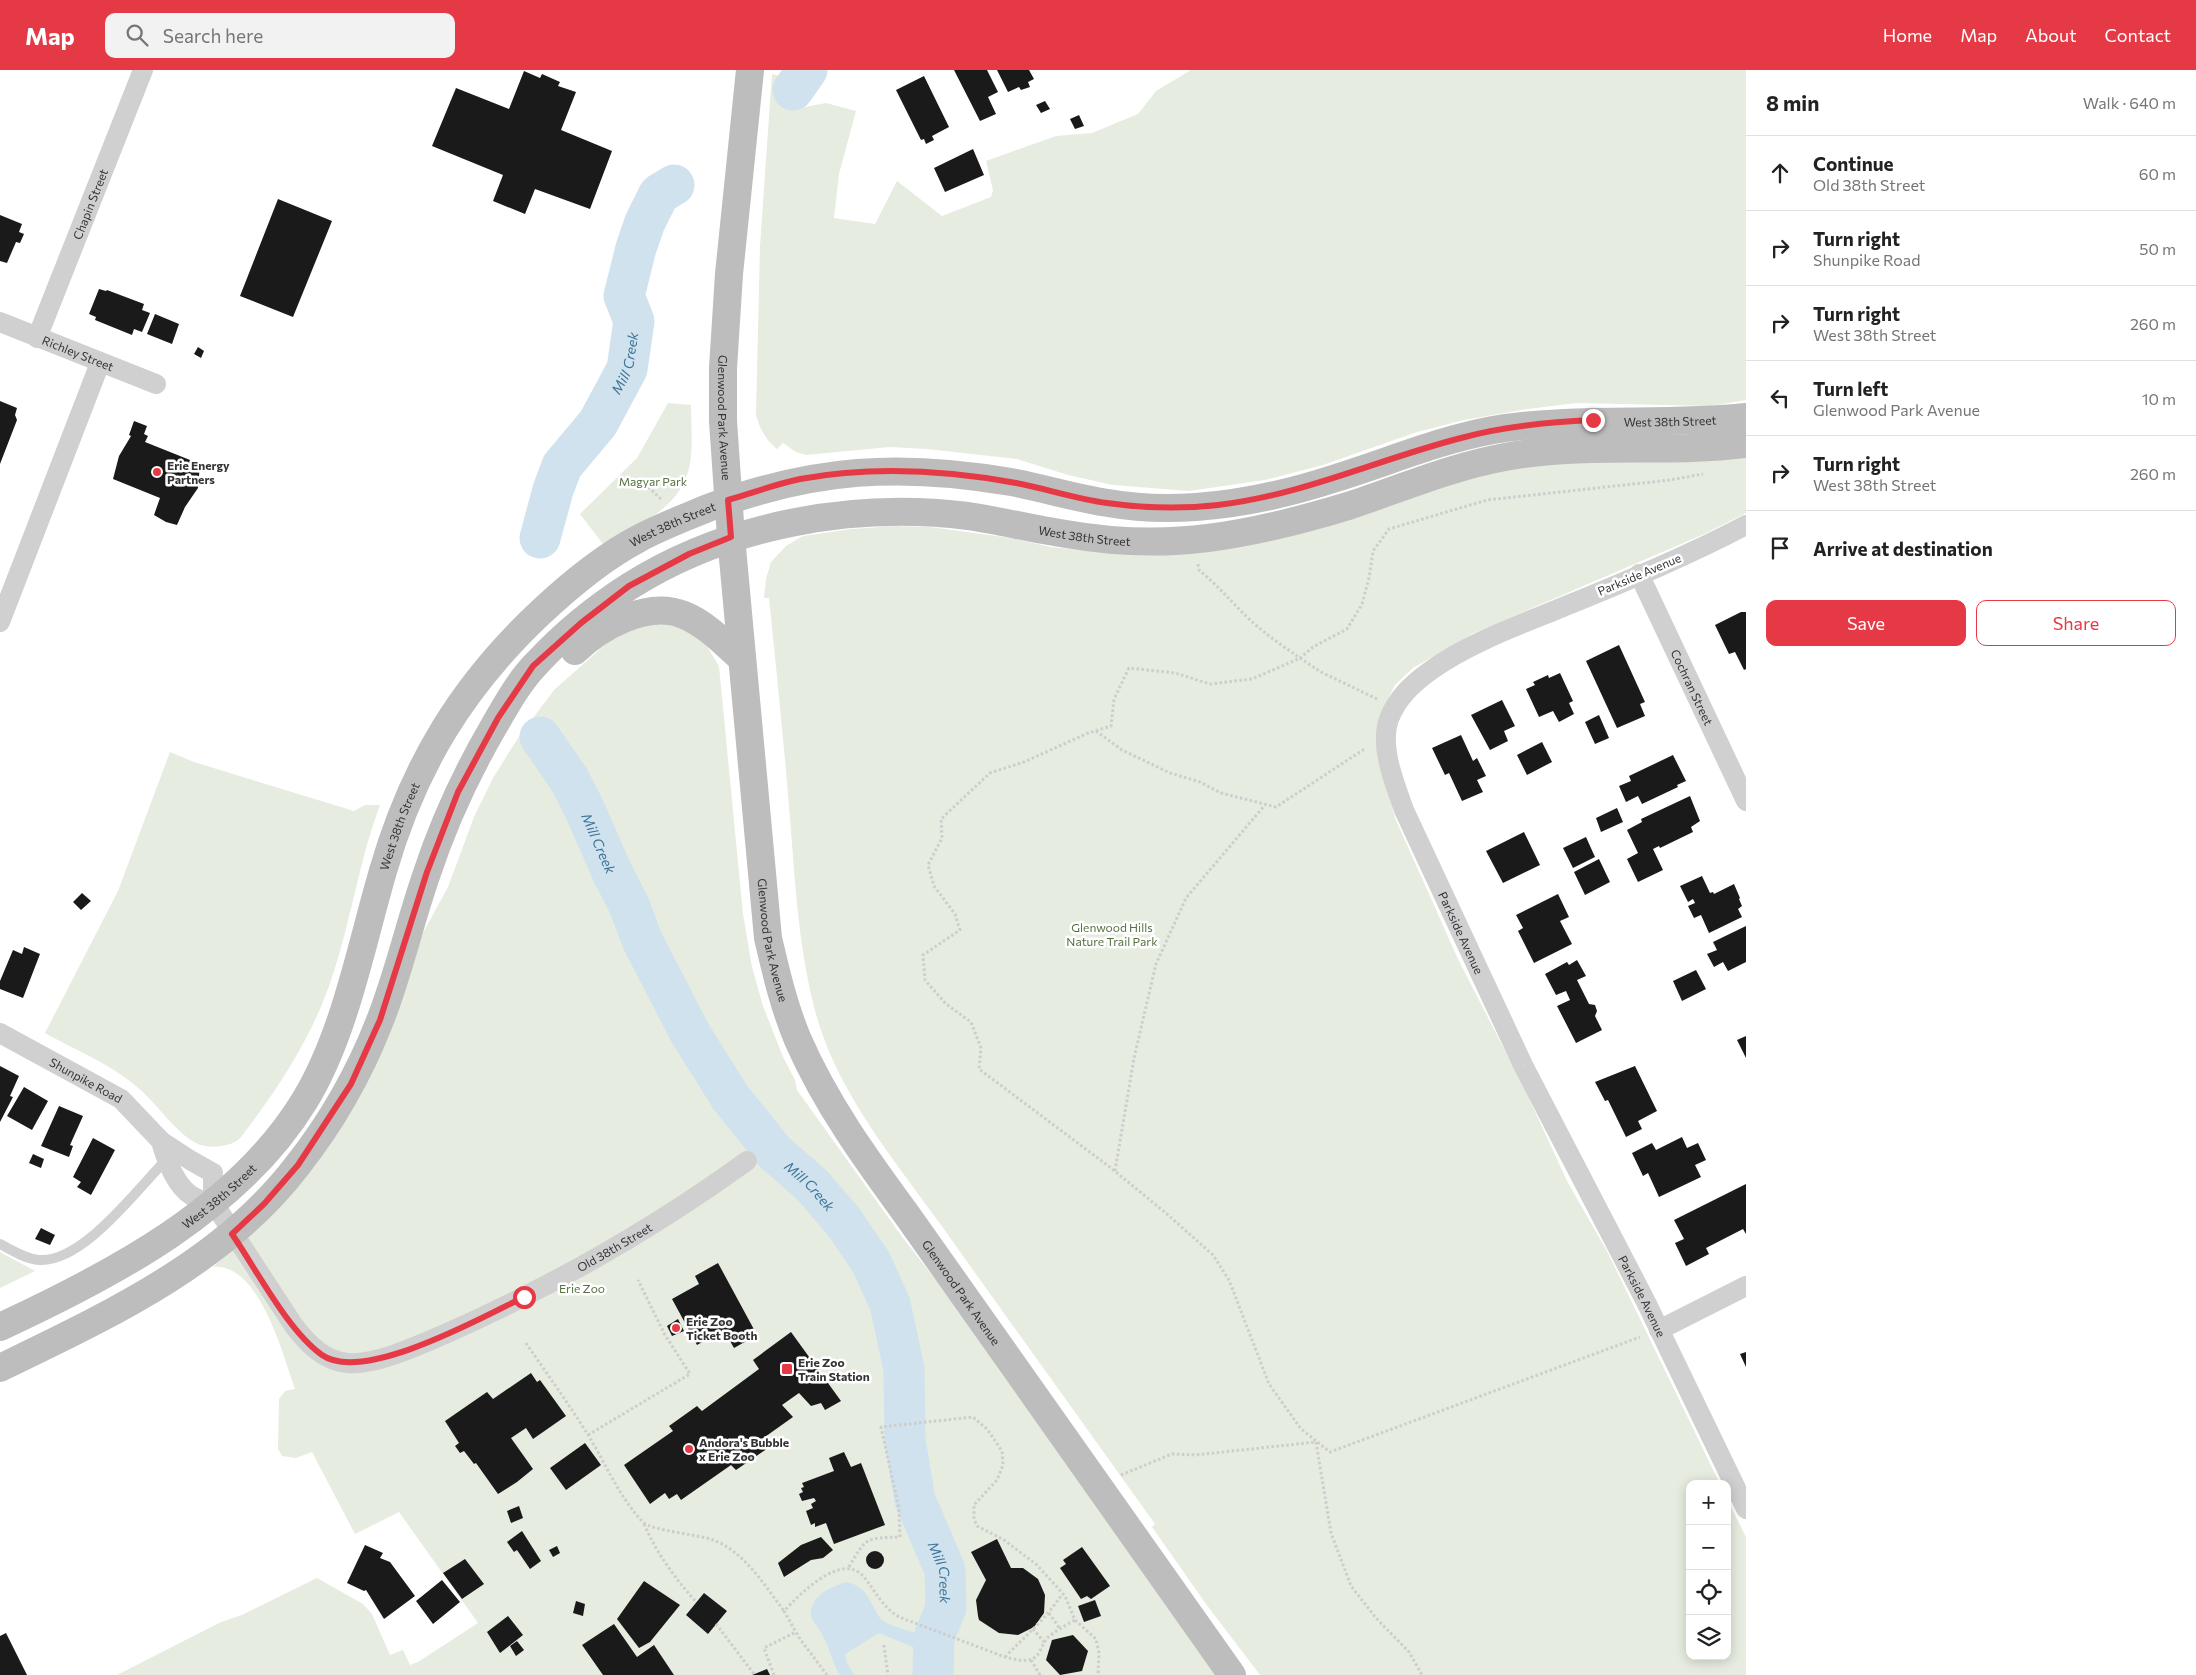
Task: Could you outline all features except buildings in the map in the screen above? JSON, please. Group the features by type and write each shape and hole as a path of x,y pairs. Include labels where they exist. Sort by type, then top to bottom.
{"main road":[{"name":"Glenwood Park Avenue","path":"750,70 729,274 723,368 723,421 731,537 768,938 778,984 798,1039 828,1099 869,1164 913,1223 1232,1675"},
{"name":"West 38th Street","path":"0,1326 44,1306 139,1254 213,1202 258,1163 305,1101 326,1059 359,958 383,869 417,778 442,730 478,680 512,640 581,576 634,541 676,520 728,500 798,480 831,474 891,471 920,472 984,478 1106,503 1134,506 1188,507 1218,505 1303,488 1414,452 1490,431 1568,422 1689,421 1746,416"},
{"name":"West 38th Street","path":"0,1368 83,1327 178,1273 232,1234 264,1204 298,1165 351,1084 380,1020 427,872 458,792 493,726 533,666 581,623 629,586 689,554 731,537 793,523 867,513 894,512 968,516 1067,535 1104,539 1144,541 1205,538 1302,519 1350,505 1433,475 1510,456 1604,447 1684,450 1746,444"},
{"path":"493,726 517,707 577,648 616,623 645,613 664,610 683,615 705,627 742,659"}],"street":[{"name":"Chapin Street","path":"37,338 143,70"},
{"name":"Richley Street","path":"0,322 156,384"},
{"path":"0,622 100,363"},
{"name":"Parkside Avenue","path":"1746,525 1639,574 1506,630 1432,670 1412,685 1393,709 1388,722 1386,739 1389,767 1408,819 1523,1065 1659,1330 1746,1509"},
{"name":"Cochran Street","path":"1639,574 1746,801"},
{"name":"Shunpike Road","path":"0,1033 121,1099 161,1141 213,1173 213,1202 197,1199 189,1193 173,1174 166,1160 161,1141"},
{"name":"Old 38th Street","path":"232,1234 304,1338 332,1360 351,1363 394,1355 474,1321 524,1297 693,1200 746,1161"},
{"path":"213,1202 232,1234"},
{"path":"1659,1330 1746,1286"}],"lane":[{"path":"0,1244 33,1259 46,1260 63,1254 86,1241 106,1225 166,1160"}],"path":[{"path":"1659,1330 1330,1452 1301,1429 1269,1384 1229,1280 1213,1255 1167,1214 1115,1172 979,1069 981,1048 971,1022 946,1004 925,980 923,955 960,930 955,914 934,886 928,865 942,838 942,819 990,773 1024,762 1111,726 1114,699 1129,668 1175,673 1210,684 1252,679 1300,658 1313,647 1346,629 1362,604 1369,578 1372,551 1389,529 1487,500 1670,480 1707,473"},
{"path":"641,480 662,501"},
{"path":"1196,556 1199,570 1218,586 1245,615 1279,644 1320,672 1364,692 1393,709"},
{"path":"1096,731 1122,750 1170,773 1200,782 1220,793 1276,807 1356,753 1386,739"},
{"path":"1115,1172 1136,1050 1156,964 1186,898 1266,805"},
{"path":"588,1435 690,1374 665,1335 638,1280"},
{"path":"526,1343 588,1435 616,1485 644,1524 653,1544 675,1578 696,1602"},
{"path":"849,1567 862,1544 874,1538 900,1537 898,1509 881,1427 973,1417 987,1429 1002,1451 1003,1465 997,1480 974,1504 974,1518 977,1526 1004,1540 1036,1564 1062,1594 1075,1620 1096,1639 1099,1653 1099,1674 1094,1675"},
{"path":"1120,1475 1172,1454 1194,1455 1316,1442"},
{"path":"1316,1442 1331,1533 1351,1586 1376,1618 1409,1652 1422,1675"},
{"path":"644,1524 661,1529 690,1533 728,1547 757,1576 827,1675"},
{"path":"784,1612 808,1588 841,1568 849,1567 857,1570 864,1577 889,1610 910,1621 1005,1657 1023,1661 1031,1660 1040,1652 1044,1642 1075,1620"},
{"path":"1005,1657 1048,1613 1062,1594"},
{"path":"1048,1613 1060,1629"},
{"path":"716,1624 754,1674"},
{"path":"1033,1629 1044,1642"},
{"path":"774,1675 764,1648 796,1632"},
{"path":"884,1645 888,1675"},
{"path":"1031,1660 1040,1675"}],"green space":[{"path":"1191,70 1746,70 1746,400 1710,406 1576,403 1528,409 1464,420 1417,432 1323,465 1265,480 1189,491 1113,485 1068,475 1017,459 927,449 890,447 806,455 796,452 783,443 777,449 766,438 756,415 760,246 772,74 785,77 805,107 826,103 856,111 839,174 834,218 875,224 897,181 942,216 991,197 993,190 986,161 1056,136 1092,133 1138,114 1156,91"},
{"name":"Magyar Park","path":"668,403 691,405 691,456 686,479 669,503 657,513 603,544 580,514 637,458"},
{"name":"Glenwood Hills Nature Trail Park","path":"1746,453 1746,513 1702,535 1472,634 1413,668 1395,685 1382,711 1380,758 1395,818 1458,959 1526,1092 1567,1181 1608,1253 1718,1480 1686,1480 1686,1660 1731,1660 1731,1507 1746,1537 1746,1675 1260,1675 1206,1604 1152,1527 1155,1524 871,1128 840,1076 828,1049 818,1021 807,974 795,879 769,598 764,598 766,579 771,562 786,546 803,536 852,529 895,526 930,527 1011,538 1051,547 1099,552 1500,466"},
{"name":"Erie Zoo","path":"668,622 700,635 719,666 743,914 752,967 763,1006 783,1057 795,1080 797,1090 903,1238 956,1306 1219,1675 117,1675 221,1622 242,1615 317,1578 363,1604 372,1614 390,1655 403,1650 410,1665 418,1662 478,1623 399,1512 355,1534 312,1452 296,1458 282,1456 278,1449 279,1399 285,1391 295,1389 284,1355 267,1313 256,1294 244,1279 229,1269 213,1267 268,1216 347,1118 359,1098 375,1066 418,942 448,887 474,817 493,778 518,738 554,690 607,643 628,629"},
{"path":"170,752 194,762 354,811 365,805 380,805 367,845 335,968 318,1014 296,1057 270,1098 241,1137 233,1143 215,1147 203,1146 190,1140 182,1134 145,1094 127,1079 104,1064 45,1033 118,891"},
{"path":"0,1252 35,1271 0,1288"}],"water":[{"path":"847,1582 860,1588 868,1596 880,1618 886,1623 917,1633 918,1649 879,1633 845,1654 847,1663 854,1675 840,1675 822,1633 812,1619 811,1609 818,1598 828,1589"}],"waterway":[{"name":"Mill Creek","path":"793,90 807,70"},
{"name":"Mill Creek","path":"540,538 553,490 562,466 598,423 627,369 634,321 624,296 636,248 645,222 659,194 674,185"},
{"name":"Mill Creek","path":"540,737 569,779 584,808 612,872 629,905 642,940 690,1033 730,1097 775,1153 812,1185 843,1221 871,1262 890,1304 904,1369 905,1440 915,1500 945,1570 946,1608 934,1637 933,1675"}],"place":[{"name":"Erie Energy Partners","path":"157,472"},
{"name":"Erie Zoo Ticket Booth","path":"676,1328"},
{"name":"Erie Zoo Train Station","path":"787,1369"},
{"name":"Andora's Bubble x Erie Zoo","path":"689,1449"}],"route":[{"path":"524,1297 432,1340 394,1355 351,1363 341,1362 322,1355 300,1334 232,1234 264,1204 298,1165 351,1084 380,1020 427,872 458,792 498,718 533,666 581,623 629,586 689,554 731,537 728,500 798,480 831,474 891,471 951,474 984,478 1106,503 1134,506 1188,507 1218,505 1276,495 1303,488 1459,438 1490,431 1539,424 1593,420"}]}
